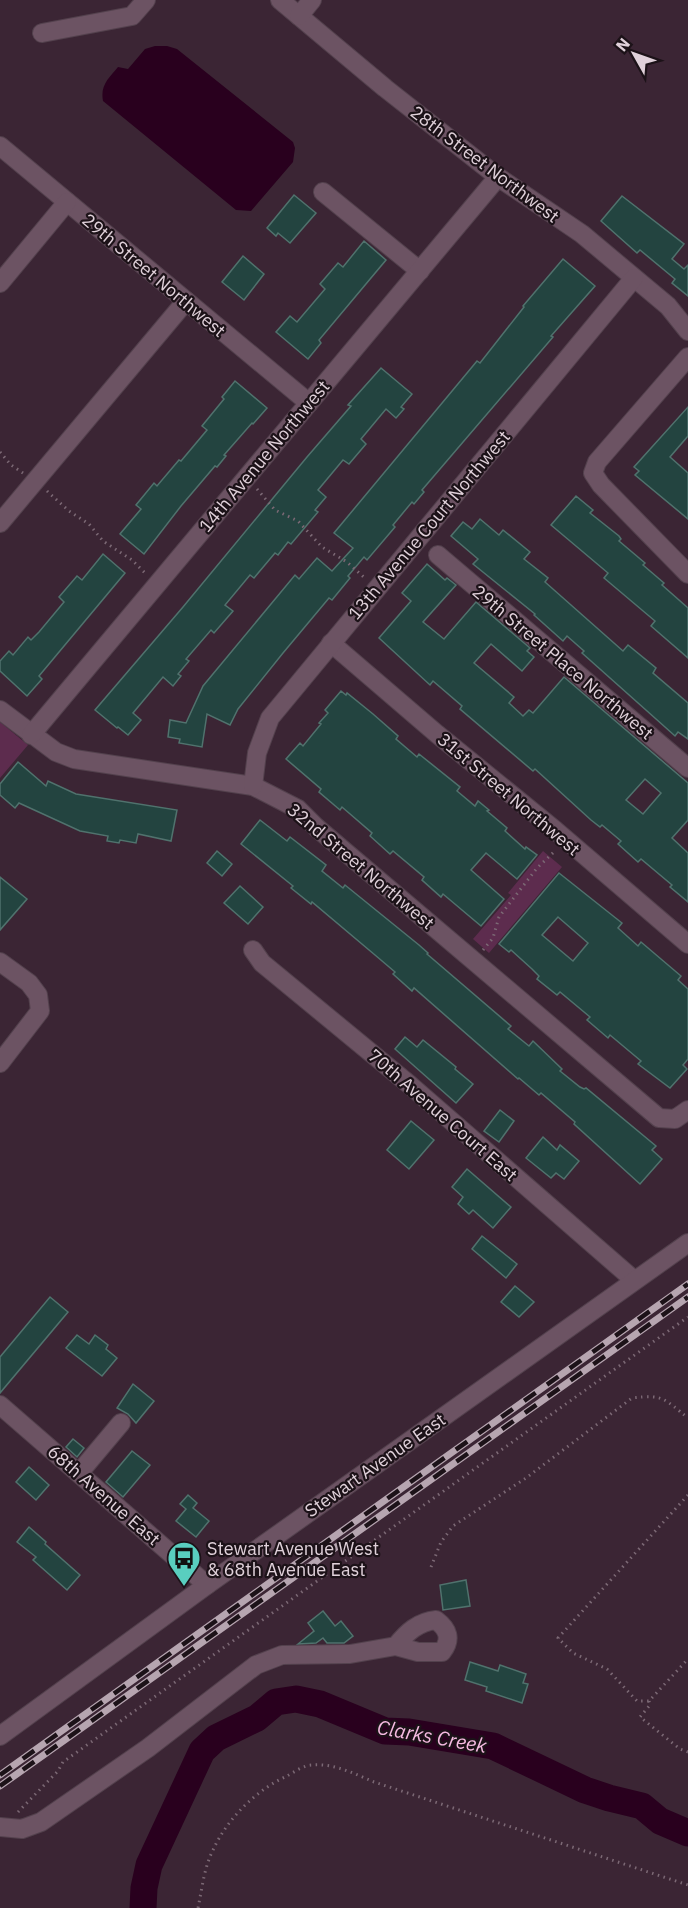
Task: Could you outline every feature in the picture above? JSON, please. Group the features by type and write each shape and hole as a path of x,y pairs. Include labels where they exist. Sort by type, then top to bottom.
{"street":[{"path":"42,33 132,16 146,0"},
{"name":"28th Street Northwest","path":"279,0 385,88 498,177 582,234 668,306 688,331"},
{"path":"299,16 312,0"},
{"name":"29th Street Northwest","path":"0,146 309,403"},
{"name":"14th Avenue Northwest","path":"31,735 498,177"},
{"path":"323,192 420,271"},
{"path":"0,283 67,202"},
{"name":"13th Avenue Court Northwest","path":"253,786 257,753 270,718 634,278"},
{"path":"0,523 186,301"},
{"path":"688,357 597,462 593,473 601,485 688,574"},
{"name":"29th Street Place Northwest","path":"438,555 688,768"},
{"name":"31st Street Northwest","path":"331,643 688,944"},
{"name":"32nd Street Northwest","path":"0,710 56,752 74,759 253,786 298,809 659,1118 682,1114"},
{"name":"70th Avenue Court East","path":"253,950 262,963 410,1085 634,1280"},
{"path":"0,962 29,983 38,995 40,1011 0,1063"},
{"name":"Stewart Avenue East","path":"0,1736 207,1585 688,1243"},
{"name":"68th Avenue East","path":"0,1405 207,1585"},
{"path":"79,1473 121,1423"},
{"path":"4,1828 22,1829 41,1821 148,1748 249,1670 268,1659 282,1655 350,1654 396,1646"}],"path":[{"path":"0,452 17,470 35,481 69,511 89,524 103,541 132,560 157,584"},
{"path":"245,478 275,510 298,521 322,547 347,562 376,588"},
{"path":"475,961 493,938 499,917 537,868 566,840"},
{"path":"4,1828 58,1771 63,1762 688,1317"},
{"path":"431,1567 441,1542 453,1526 526,1478 632,1398 653,1396 662,1398 688,1418"},
{"path":"649,1701 637,1701 607,1669 573,1653 558,1638 688,1495"},
{"path":"688,1659 649,1701 650,1705 640,1717 680,1749 688,1752"},
{"path":"198,1908 213,1849 230,1822 253,1798 276,1781 310,1765 335,1766 374,1782 688,1886"}],"shaded area":[{"path":"155,46 177,49 293,142 295,148 293,162 251,211 236,210 103,101 104,86 118,67 128,69 145,49"},
{"path":"0,722 28,745 0,778"},
{"path":"543,851 562,867 489,953 473,939 511,895 508,893"}],"building":[{"path":"294,195 316,213 290,243 278,233 276,236 267,228"},
{"path":"622,196 684,244 672,259 684,269 688,265 688,296 672,283 675,279 640,250 637,253 601,221"},
{"path":"364,241 386,260 319,340 321,343 308,359 276,332 290,316 297,322 325,289 320,284 338,263 343,267"},
{"path":"243,256 264,274 244,300 222,282"},
{"path":"563,259 595,286 551,336 553,337 422,490 424,492 414,504 412,502 393,525 395,527 367,560 364,557 332,600 329,598 283,653 238,709 230,725 207,714 202,747 179,743 180,739 168,737 170,720 186,723 203,686 295,575 299,579 317,558 332,571 353,548 334,533 477,361 480,363 523,306"},
{"path":"381,368 412,394 401,407 404,409 396,418 386,409 361,439 366,444 349,464 343,460 318,490 326,497 315,510 318,512 291,544 288,542 278,555 275,553 254,578 250,575 225,605 233,611 214,633 211,630 186,659 189,661 178,674 181,676 173,686 163,677 133,713 141,720 128,735 117,728 95,710"},
{"path":"235,381 267,408 181,506 144,554 120,534 141,509 136,505 154,483 157,486 207,430 202,426"},
{"path":"688,407 688,436 670,457 688,473 688,519 635,475 639,471 634,467"},
{"path":"576,496 593,510 590,513 619,536 621,539 619,541 645,563 643,565 664,583 662,585 688,608 688,658 651,626 655,621 604,578 608,573 551,525"},
{"path":"480,519 499,535 503,530 530,552 524,559 548,578 545,582 623,651 628,645 656,668 653,673 688,703 688,739 678,732 675,736 582,653 584,651 567,636 563,641 535,614 473,564 478,559 451,536 463,522 472,529"},
{"path":"103,554 125,573 39,676 42,679 27,696 0,671 0,661 9,651 13,655 28,637 31,640 39,632 64,602 59,597 77,576 82,580"},
{"path":"427,564 445,580 447,578 456,585 423,622 444,639 476,602 530,648 527,651 534,657 522,671 491,644 474,663 514,697 509,703 523,716 529,710 533,713 564,677 688,783 688,820 672,838 688,853 688,902 641,859 638,862 618,844 621,841 602,825 600,827 591,820 535,769 533,771 460,709 462,706 433,681 430,685 379,638 411,601 402,593","holes":["645,779 661,793 643,814 626,800"]},
{"path":"341,691 346,695 347,693 373,714 398,736 396,739 417,757 419,754 460,787 457,791 475,806 478,801 489,810 487,811 507,828 505,831 525,849 526,847 537,855 517,879 486,853 471,870 504,899 481,926 443,894 441,897 422,880 424,877 393,851 390,854 370,836 372,833 342,807 340,810 319,792 321,789 286,759 300,743 303,746 321,724 319,723 328,713 325,710"},
{"path":"18,762 46,786 48,781 76,794 177,810 171,841 138,834 136,843 120,840 119,843 107,841 108,836 80,831 19,803 15,808 0,795 0,784"},
{"path":"260,820 287,841 290,837 326,865 322,871 343,888 345,885 419,945 511,1026 508,1029 529,1046 533,1041 562,1069 560,1071 580,1087 586,1088 656,1146 652,1150 662,1159 640,1184 541,1093 539,1095 518,1079 414,988 412,991 393,974 395,972 312,902 311,904 291,888 293,886 241,844"},
{"path":"217,851 232,864 222,876 207,863"},
{"path":"559,873 622,923 618,928 638,946 641,942 681,976 678,980 688,989 688,1059 683,1065 687,1069 670,1088 638,1064 641,1061 610,1035 608,1038 587,1020 590,1017 560,992 557,995 537,979 539,976 511,950 509,952 499,944","holes":["558,917 588,943 573,961 542,935"]},
{"path":"0,877 27,899 0,930"},
{"path":"240,886 263,907 248,924 224,903"},
{"path":"405,1037 417,1047 423,1040 473,1084 456,1103 395,1049"},
{"path":"500,1110 514,1121 499,1142 484,1131"},
{"path":"411,1121 434,1140 409,1169 387,1150"},
{"path":"543,1137 557,1150 560,1145 579,1161 564,1179 556,1173 551,1178 526,1158"},
{"path":"467,1169 511,1207 493,1228 473,1210 469,1214 458,1204 463,1197 452,1187"},
{"path":"482,1236 517,1264 506,1278 472,1249"},
{"path":"515,1286 534,1302 519,1317 501,1302"},
{"path":"50,1297 68,1312 0,1393 0,1357"},
{"path":"77,1335 89,1344 95,1335 108,1345 106,1349 117,1358 102,1376 66,1348"},
{"path":"133,1384 154,1401 136,1423 128,1414 117,1408"},
{"path":"73,1439 84,1448 77,1457 66,1447"},
{"path":"132,1451 150,1465 123,1497 106,1482"},
{"path":"29,1467 49,1485 36,1500 16,1482"},
{"path":"188,1495 197,1503 193,1508 209,1521 196,1537 176,1521 186,1509 180,1504"},
{"path":"29,1527 80,1575 67,1590 33,1560 36,1557 17,1542"},
{"path":"466,1580 470,1606 443,1610 440,1585"},
{"path":"323,1611 335,1626 341,1621 353,1636 344,1643 327,1643 323,1638 316,1643 298,1644 314,1631 308,1623"},
{"path":"470,1662 498,1671 500,1665 526,1674 523,1683 528,1684 522,1703 486,1691 487,1687 465,1680"}],"waterway":[{"name":"Clarks Creek","path":"143,1908 149,1865 202,1751 216,1738 257,1718 276,1702 296,1699 320,1704 385,1731 409,1732 493,1746 585,1790 642,1806 660,1821 688,1833"}],"railway":[{"path":"0,1775 688,1284"},
{"path":"0,1786 688,1297"}],"place":[{"name":"Stewart Avenue West & 68th Avenue East","path":"184,1587"}]}
